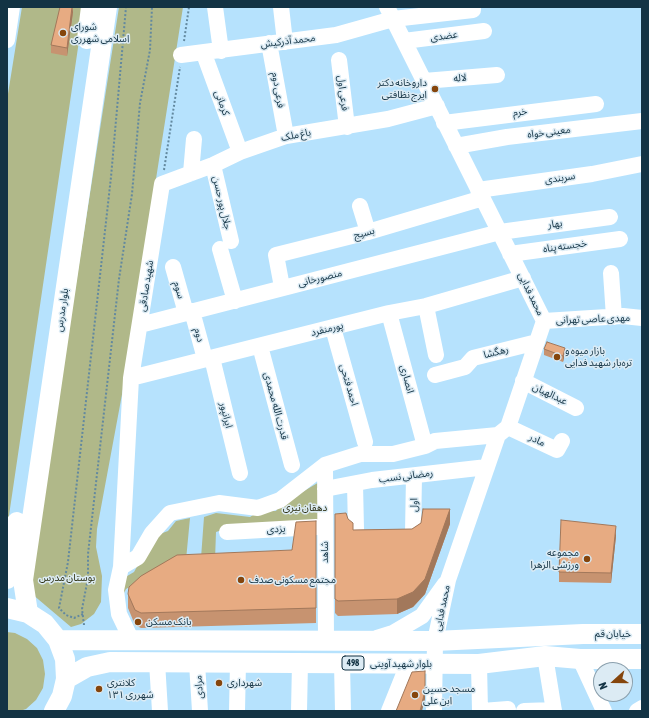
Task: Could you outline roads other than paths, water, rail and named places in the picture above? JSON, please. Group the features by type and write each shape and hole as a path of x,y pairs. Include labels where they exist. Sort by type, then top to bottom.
{"main road":[{"name":"بلوار مدرس","path":"7,579 14,544 91,7"},
{"name":"بلوار مدرس","path":"28,613 23,580 107,7"},
{"path":"7,608 28,613 45,624 58,640 65,659 66,679 62,696 54,711"},
{"path":"58,640 435,641 583,634 642,623"},
{"name":"خیابان قم","path":"583,634 642,634"},
{"name":"بلوار شهید آوینی","path":"66,679 87,667 110,662 479,664 545,656 641,662"}],"street":[{"path":"7,40 12,7"},
{"path":"215,7 222,51"},
{"path":"281,7 285,42"},
{"name":"محمد آذرکیش","path":"181,56 336,35 390,13 473,10 473,7"},
{"name":"محمد فدایی","path":"390,13 544,321 523,381 487,467 448,580 435,641 434,711"},
{"name":"عضدی","path":"404,41 484,31"},
{"name":"فرعی دوم","path":"270,43 286,136"},
{"name":"کرمانی","path":"204,54 240,152"},
{"name":"فرعی اول","path":"338,60 347,127"},
{"name":"لاله","path":"424,81 496,75"},
{"name":"خرم","path":"444,123 596,104"},
{"name":"باغ ملک","path":"162,184 213,165 240,152 286,136 388,119 437,106"},
{"name":"معینی خواه","path":"456,146 507,137 642,121"},
{"path":"191,174 194,139"},
{"name":"سربندی","path":"480,194 642,164"},
{"name":"جلال پور حسن","path":"213,165 235,301"},
{"name":"شهید صادقی","path":"131,639 119,614 116,590 121,567 131,378 162,184"},
{"name":"بسیج","path":"282,287 276,256 368,232 480,194"},
{"path":"360,206 368,232"},
{"name":"بهار","path":"500,232 610,217"},
{"name":"منصورخانی","path":"140,325 235,301 282,287 500,232"},
{"name":"خجسته پناه","path":"510,254 620,239"},
{"name":"سوم","path":"173,267 189,312"},
{"path":"611,273 614,317"},
{"name":"پورمنفرد","path":"131,378 389,313 426,306 523,278"},
{"path":"426,306 436,355"},
{"name":"دوم","path":"189,312 208,358"},
{"name":"انصاری","path":"389,313 425,446"},
{"name":"مهدی عاصی تهرانی","path":"544,321 614,317 642,318"},
{"name":"احمد فتحی","path":"333,328 365,442"},
{"name":"رهگشا","path":"435,375 465,367 473,358 536,342"},
{"name":"قدرت الله محمدی","path":"260,346 292,465"},
{"name":"ایرانپور","path":"208,358 240,473"},
{"name":"عبدالهیان","path":"523,381 576,408"},
{"path":"121,567 138,557 152,533 170,513 219,502 258,508 280,500 325,465 360,454 393,454 425,446 435,440 503,431"},
{"name":"مادر","path":"503,431 557,450 562,441"},
{"name":"شاهد","path":"325,465 326,640"},
{"name":"رمضانی نسب","path":"325,489 372,480 487,467"},
{"name":"اول","path":"413,533 414,476"},
{"path":"355,484 356,529"},
{"name":"یزدی","path":"227,532 325,526"},
{"path":"370,640 393,633 422,616 448,580"},
{"path":"524,711 554,711 545,656"},
{"path":"580,659 604,711"},
{"path":"157,662 160,711"},
{"name":"مرادی","path":"197,663 200,711"},
{"path":"237,711 238,663"},
{"path":"299,711 300,663"},
{"path":"342,663 343,711"},
{"path":"389,711 408,664"},
{"path":"479,664 481,711 508,709"},
{"path":"637,711 642,708"}],"place":[{"name":"شورای اسلامی شهرری","path":"63,33"},
{"name":"داروخانه دکتر ایرج نظافتی","path":"435,89"},
{"name":"بازار میوه و تره‌بار شهید فدایی","path":"557,357"},
{"name":"مجموعه ورزشی الزهرا","path":"587,559"},
{"name":"مجتمع مسکونی صدف","path":"241,580"},
{"name":"بانک مسکن","path":"138,622"},
{"name":"شهرداری","path":"219,683"},
{"name":"کلانتری ۱۳۱ شهرری","path":"99,689"},
{"name":"مسجد حسین ابن علی","path":"415,695"}],"park label":[{"name":"دهقان نیری","path":"305,508"},
{"name":"بوستان مدرس","path":"67,578"}]}
